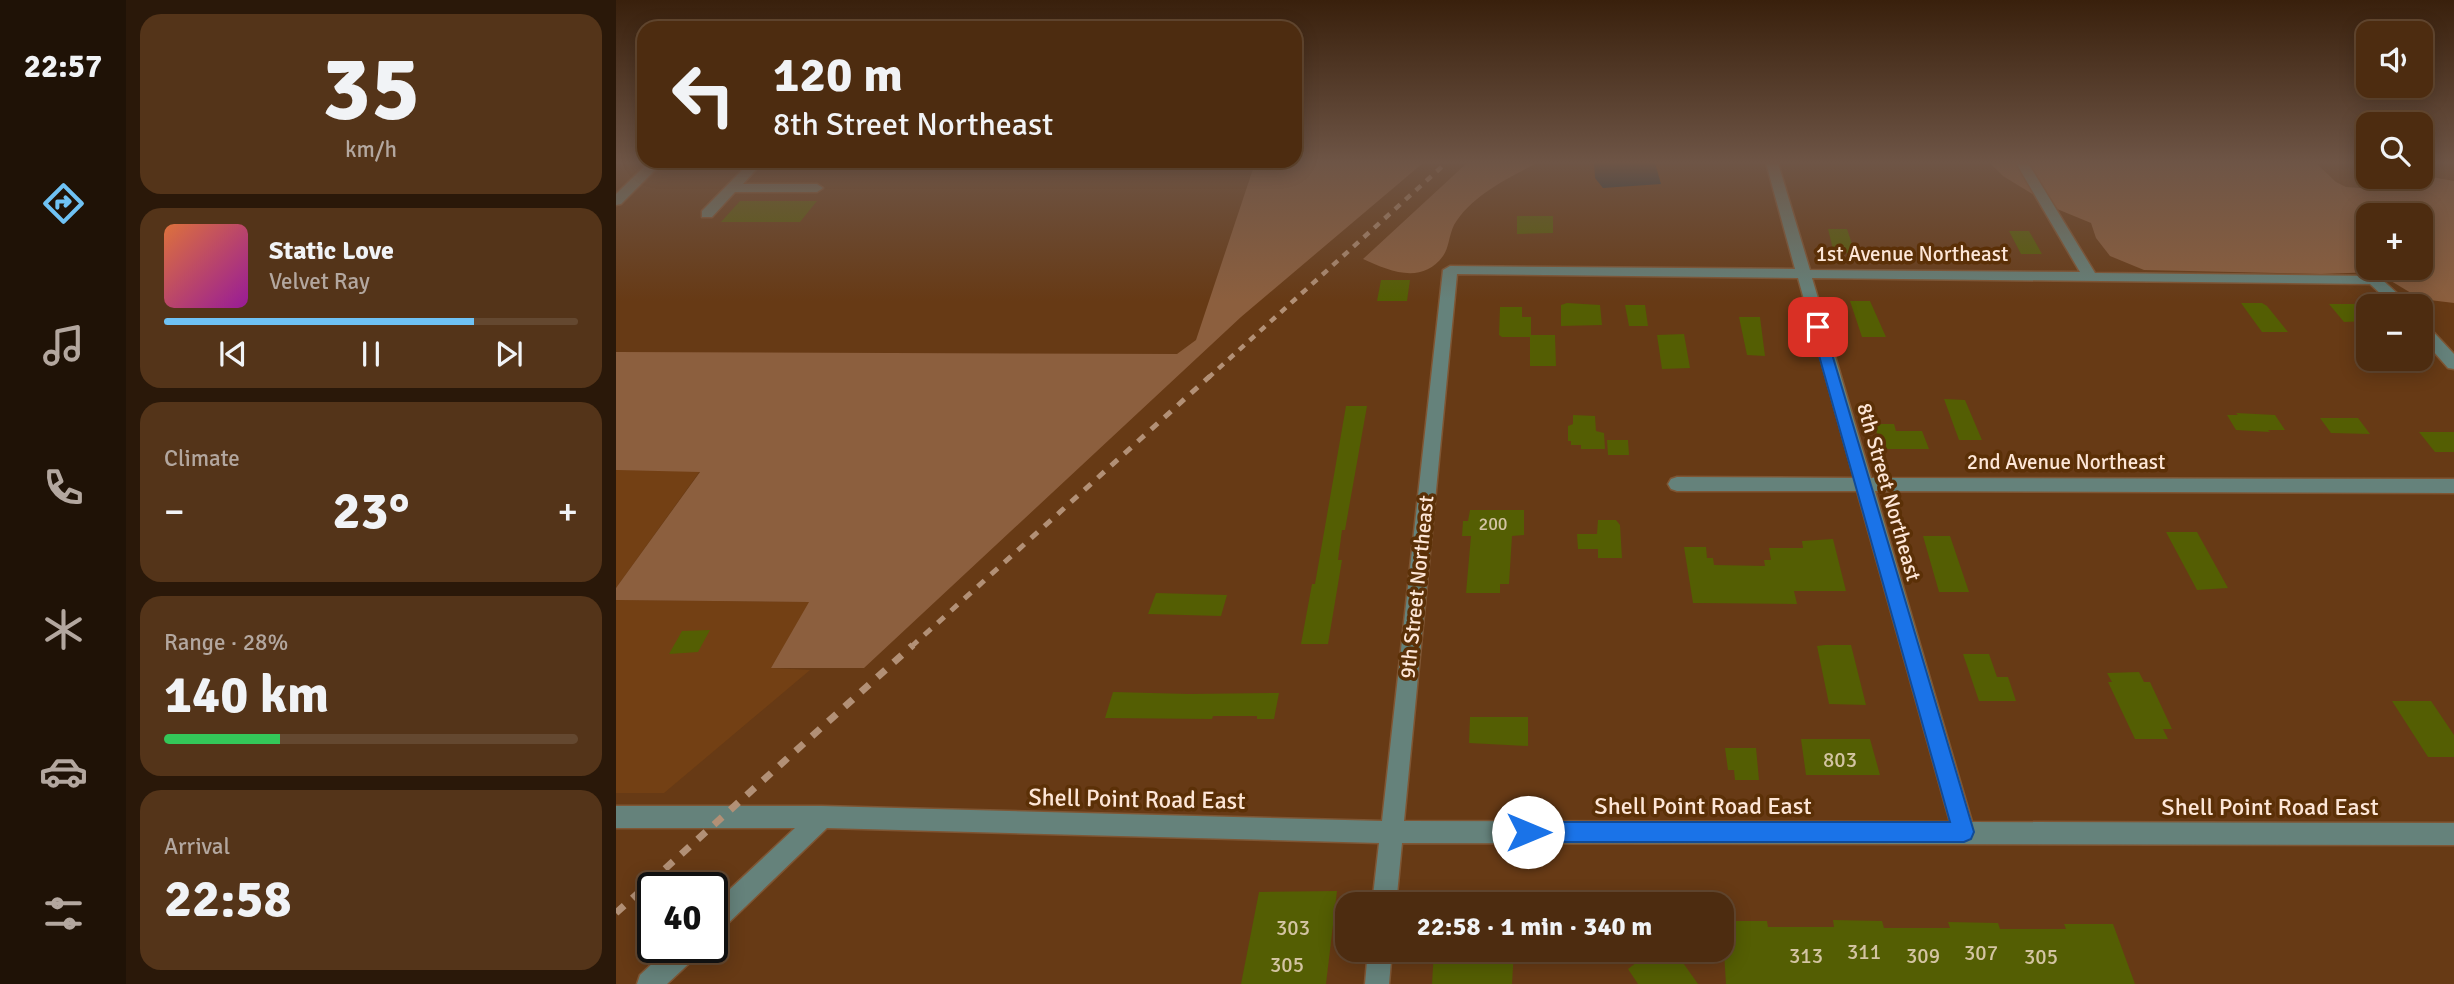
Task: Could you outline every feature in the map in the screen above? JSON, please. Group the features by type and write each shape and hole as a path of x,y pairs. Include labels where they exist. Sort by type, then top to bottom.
{"street":[{"path":"707,214 712,209"},
{"name":"8th Street Northeast","path":"1784,209 1964,832"},
{"path":"2050,209 2090,275"},
{"name":"1st Avenue Northeast","path":"1450,270 2374,280 2390,294"},
{"name":"9th Street Northeast","path":"1385,892 1450,270"},
{"path":"2433,341 2454,365"},
{"name":"2nd Avenue Northeast","path":"1678,484 2454,486"},
{"name":"Shell Point Road East","path":"616,817 822,817 1391,832 2454,834"},
{"path":"728,908 822,817"},
{"path":"1377,984 1379,962"},
{"path":"649,984 671,963"}],"shaded area":[{"path":"1240,209 1369,209 1241,317 864,668 771,668 809,602 616,600 616,588 700,472 616,470 616,352 1177,354 1196,340"},
{"path":"1417,209 1466,209 1454,225 1443,256 1435,265 1425,270 1405,273 1363,259"},
{"path":"2057,209 2356,209 2356,273 2144,270 2110,256 2096,238 2091,223"},
{"path":"2433,209 2454,209 2454,303 2433,300 2433,294 2413,294 2389,280 2433,280"},
{"path":"616,470 700,471 616,588"},
{"path":"616,600 810,602 771,668 810,670 664,793 616,793"}],"building":[{"path":"733,209 811,209 800,222 721,222"},
{"path":"1517,216 1553,216 1553,233 1517,234"},
{"path":"1828,229 1847,229 1855,253 1834,253"},
{"path":"2009,231 2029,231 2042,254 2021,254"},
{"path":"1381,280 1410,280 1407,301 1377,301"},
{"path":"1850,301 1870,301 1886,337 1862,337"},
{"path":"2241,303 2262,303 2267,306 2288,332 2262,332"},
{"path":"2329,304 2356,304 2356,322 2344,322"},
{"path":"1561,305 1600,305 1602,325 1561,326"},
{"path":"1625,305 1645,305 1648,326 1629,326"},
{"path":"1500,307 1522,307 1522,317 1531,317 1531,335 1555,335 1556,366 1530,366 1530,337 1499,335"},
{"path":"1739,317 1760,317 1765,356 1747,355"},
{"path":"1684,334 1690,368 1662,369 1657,335"},
{"path":"1944,399 1965,400 1982,440 1959,440"},
{"path":"1346,406 1367,406 1345,530 1342,530 1338,560 1342,560 1328,644 1301,644 1312,584 1315,584"},
{"path":"2236,413 2275,415 2285,430 2236,430 2227,415 2238,415"},
{"path":"1573,415 1595,416 1596,431 1604,433 1605,449 1581,449 1581,445 1571,445 1571,441 1568,441 1568,426 1573,424"},
{"path":"2320,418 2358,418 2370,434 2331,433"},
{"path":"1874,424 1894,424 1896,431 1922,431 1929,449 1882,449"},
{"path":"2419,432 2454,432 2454,452 2435,452"},
{"path":"1607,440 1628,440 1629,455 1608,455"},
{"path":"1470,510 1524,510 1524,535 1512,536 1509,584 1500,584 1500,593 1466,593 1471,536 1462,536 1463,521 1468,521"},
{"path":"1598,520 1616,520 1620,525 1622,558 1598,558 1598,549 1578,549 1577,534 1597,534"},
{"path":"2166,532 2197,532 2228,588 2197,590"},
{"path":"1923,536 1950,536 1969,592 1939,592"},
{"path":"1833,539 1846,591 1794,591 1797,604 1693,603 1684,547 1706,547 1707,558 1713,558 1714,565 1765,566 1764,560 1771,560 1769,548 1803,548 1802,541"},
{"path":"1156,593 1227,595 1221,616 1148,614"},
{"path":"710,630 698,652 669,654 682,631"},
{"path":"1851,645 1866,705 1829,704 1817,646"},
{"path":"1963,654 1989,654 1997,677 2008,677 2016,701 1979,701"},
{"path":"2139,672 2144,682 2150,682 2172,729 2163,729 2168,739 2135,739 2108,682 2112,682 2107,673"},
{"path":"1113,692 1279,693 1274,719 1257,719 1257,716 1213,716 1212,719 1105,718"},
{"path":"2392,701 2431,701 2454,735 2454,757 2428,757"},
{"path":"1470,717 1528,717 1528,746 1469,743"},
{"path":"1801,739 1870,739 1880,775 1806,775"},
{"path":"1725,748 1756,748 1759,780 1735,780 1734,770 1728,770"},
{"path":"1337,891 1326,984 1241,984 1259,892"},
{"path":"1833,920 1882,921 1884,928 1950,928 1948,922 1998,923 2000,929 2066,929 2064,924 2113,924 2135,984 1726,984 1725,962 1734,962 1734,921 1767,921 1768,927 1834,927"},
{"path":"1433,962 1513,962 1512,984 1432,984"},
{"path":"1637,962 1682,962 1698,984 1638,984 1628,969"}],"railway":[{"path":"1208,378 1395,209"},
{"path":"911,647 1210,376"},
{"path":"616,913 913,645"}],"route":[{"path":"1528,832 1964,832 1818,327"}]}
